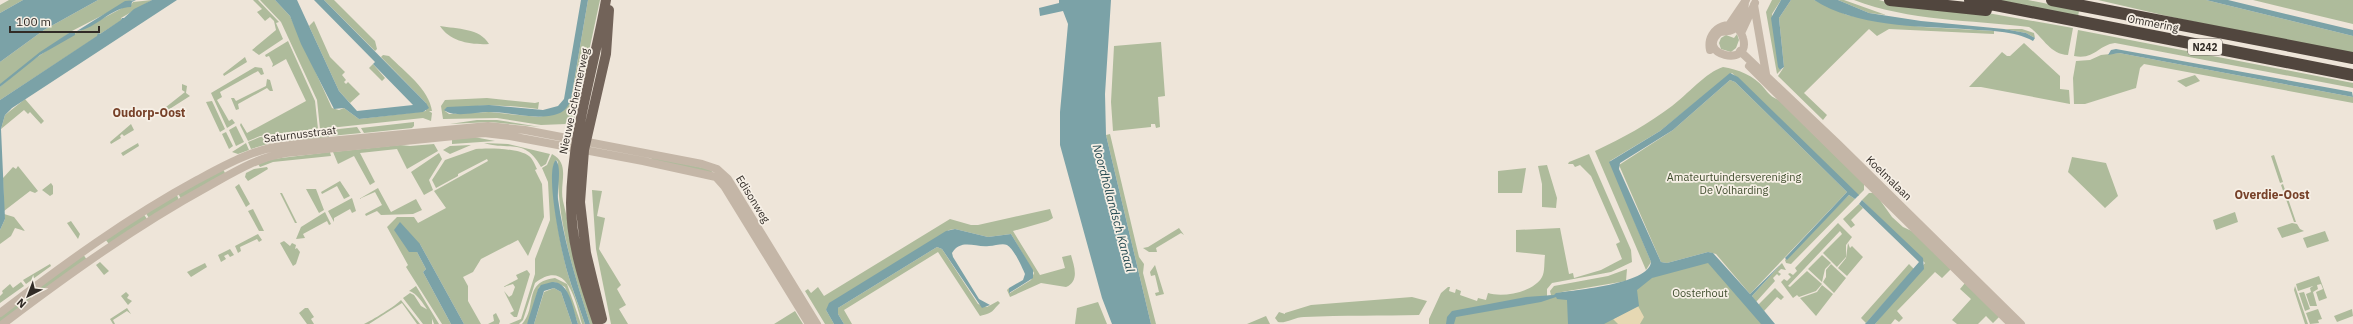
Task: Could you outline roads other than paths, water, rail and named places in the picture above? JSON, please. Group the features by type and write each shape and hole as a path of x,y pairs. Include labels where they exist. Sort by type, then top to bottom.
{"highway":[{"name":"N242","path":"1890,0 2057,17"},
{"name":"Ommering","path":"1970,0 2353,75"},
{"name":"Ommering","path":"2054,0 2353,58"}],"main road":[{"name":"Nieuwe Schermerweg","path":"598,324 578,261 573,231 571,203 606,0"},
{"name":"Nieuwe Schermerweg","path":"603,324 586,253 581,213 580,145 606,54 610,0"}],"street":[{"path":"1735,28 1744,10 1746,1"},
{"path":"1710,50 1709,42 1714,35 1735,28 1755,2"},
{"path":"1755,2 1766,74"},
{"path":"1714,35 1715,48 1719,54 1728,56 1738,53 1744,42 1735,28"},
{"name":"Koelmalaan","path":"1738,53 1766,74 2021,324"},
{"name":"Koelmalaan","path":"1738,53 2011,324"},
{"name":"Saturnusstraat","path":"0,313 92,245 138,214 231,162 267,148 473,126 504,126 580,145"},
{"name":"Saturnusstraat","path":"3,324 99,254 149,220 236,171 272,155 470,134 510,136 580,145"},
{"name":"Edisonweg","path":"580,145 716,177 724,186 809,324"},
{"name":"Edisonweg","path":"580,145 702,164 722,173 728,179 817,324"},
{"path":"231,162 236,171"}],"water":[{"path":"23,0 98,0 44,30 0,62 0,13"},
{"path":"136,0 132,2 131,7 117,10 91,26 77,31 125,1"},
{"path":"152,0 177,0 12,108 5,115 1,129 5,219 0,230 0,100 97,36 98,33 100,34 124,18 134,9"},
{"path":"275,0 297,0 339,91 357,111 413,105 373,64 375,62 314,0 324,0 426,103 429,108 423,112 359,119 344,108 334,109 301,44 290,16"},
{"path":"581,0 588,0 571,99 563,111 554,115 538,117 497,112 453,114 444,110 447,107 489,105 543,110 558,106 564,99"},
{"name":"Noordhollandsch Kanaal","path":"1059,0 1111,0 1105,94 1106,135 1151,324 1112,324 1102,298 1060,145 1060,112 1068,24 1063,11 1040,16 1039,8 1059,3"},
{"path":"1781,0 1791,0 1779,18 1784,67 1780,70 1778,67 1771,18"},
{"path":"1814,0 1838,0 1869,13 1921,21 2004,29 2026,33 2035,38 2033,41 2026,37 2009,33 1887,24 1849,16"},
{"path":"2206,0 2228,0 2353,30 2353,36"},
{"path":"72,31 75,32 75,35 40,55 0,87 0,84 40,52"},
{"path":"2116,49 2352,92 2353,97 2119,53 2108,55 2111,50"},
{"path":"1730,73 1738,77 1859,195 1855,199 1849,195 1787,260 1785,258 1847,192 1735,82 1730,80 1673,130 1620,163 1619,169 1661,262 1667,263 1708,252 1713,253 1750,294 1782,263 1752,296 1775,324 1761,324 1708,263 1652,278 1637,290 1639,306 1604,324 1568,324 1567,300 1557,299 1556,297 1541,302 1456,317 1454,324 1446,324 1447,317 1452,311 1526,297 1554,295 1556,293 1610,285 1638,276 1647,270 1651,262 1609,162 1660,131"},
{"path":"556,160 559,168 558,199 567,247 590,324 585,324 569,278 561,248 555,213 552,179 553,167"},
{"path":"1862,200 1923,258 1924,269 1875,324 1865,324 1919,262 1859,204"},
{"path":"400,222 420,244 464,324 451,324 423,272 426,269 417,252 409,252 394,230"},
{"path":"955,229 988,237 1011,234 1033,270 1033,278 1009,293 1009,288 1023,280 1025,274 1018,258 1010,247 1003,244 991,246 964,245 956,248 952,253 953,257 979,299 990,305 982,308 942,249 937,247 838,308 838,314 844,324 834,324 826,310 829,303 946,231"},
{"path":"552,282 563,286 567,291 578,324 572,324 561,292 554,288 544,291 534,324 527,324 538,289 541,285"}],"district":[{"name":"Oudorp-Oost","path":"149,112"},
{"name":"Overdie-Oost","path":"2272,194"}],"park label":[{"name":"Amateurtuindersvereniging De Volharding","path":"1734,183"},
{"name":"Oosterhout","path":"1700,293"}]}
